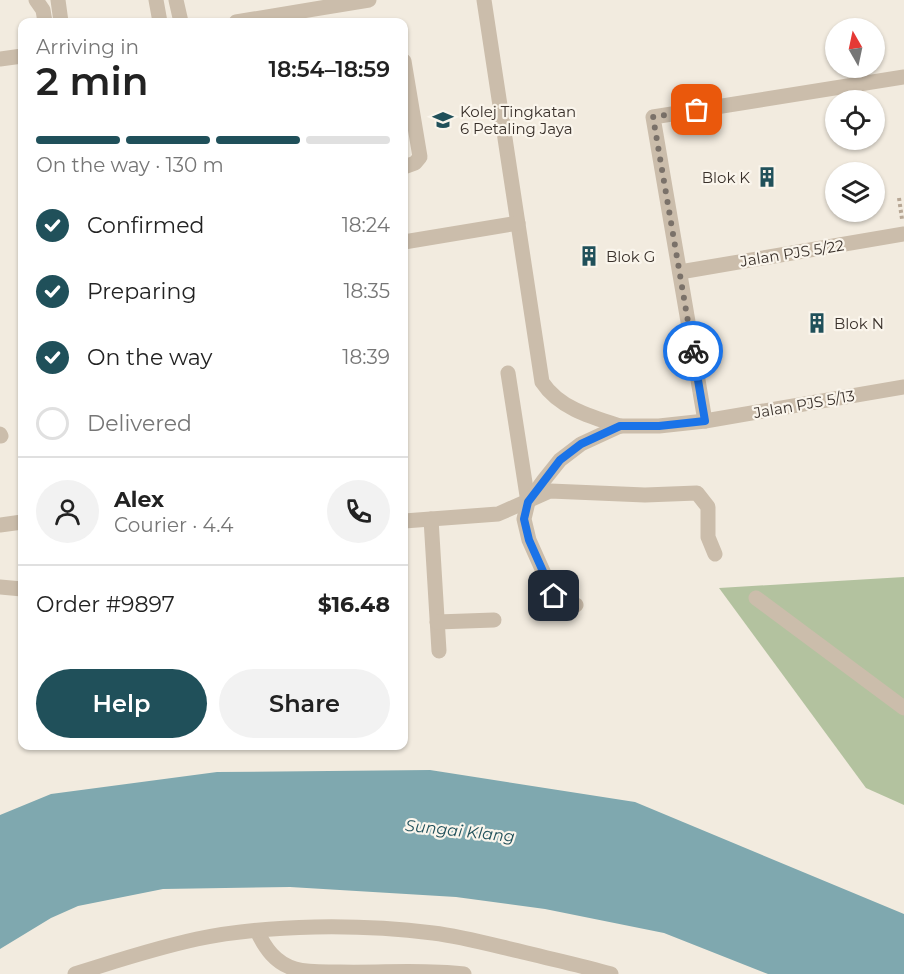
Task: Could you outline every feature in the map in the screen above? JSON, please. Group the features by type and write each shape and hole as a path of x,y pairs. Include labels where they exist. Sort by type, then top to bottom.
{"street":[{"path":"36,0 43,10 44,18"},
{"path":"58,0 60,18"},
{"path":"156,0 159,18"},
{"path":"176,0 180,18"},
{"path":"248,18 278,8 369,0"},
{"path":"484,0 543,382 549,393 585,416 620,426"},
{"path":"0,59 18,57"},
{"path":"705,421 653,117 904,77"},
{"path":"408,85 420,157 415,163 408,166"},
{"path":"408,241 518,224"},
{"name":"Jalan PJS 5/22","path":"680,272 904,234"},
{"path":"508,373 528,502 524,519 529,540 554,596 576,605"},
{"name":"Jalan PJS 5/13","path":"620,426 659,426 705,421 904,387"},
{"path":"528,502 560,460 581,444 620,426"},
{"path":"408,521 498,514 550,491 645,495 697,494 708,507 708,537 715,554"},
{"path":"431,519 439,651"},
{"path":"0,525 18,523"},
{"path":"0,587 18,589"},
{"path":"756,598 904,708"},
{"path":"437,622 494,620"},
{"path":"75,974 199,939 257,931 313,927 370,927 434,933 484,942 611,974"},
{"path":"257,931 264,946 273,956 294,969 351,972 441,971 464,974"}],"path":[{"path":"899,198 904,228"}],"green space":[{"path":"904,577 904,805 866,788 719,588"}],"water":[{"name":"Sungai Klang","path":"430,770 635,802 904,914 904,974 768,974 664,933 545,909 456,897 290,887 163,889 78,906 51,918 0,949 0,815 51,794 217,772"}],"way so far":[{"path":"693,351 653,117 697,110"}],"place":[{"name":"Kolej Tingkatan 6 Petaling Jaya","path":"443,120"},
{"name":"Blok K","path":"767,177"},
{"name":"Blok G","path":"589,256"},
{"name":"Blok N","path":"817,323"}],"route":[{"path":"554,596 529,540 524,519 528,502 560,460 581,444 620,426 659,426 705,421 693,351"}]}
